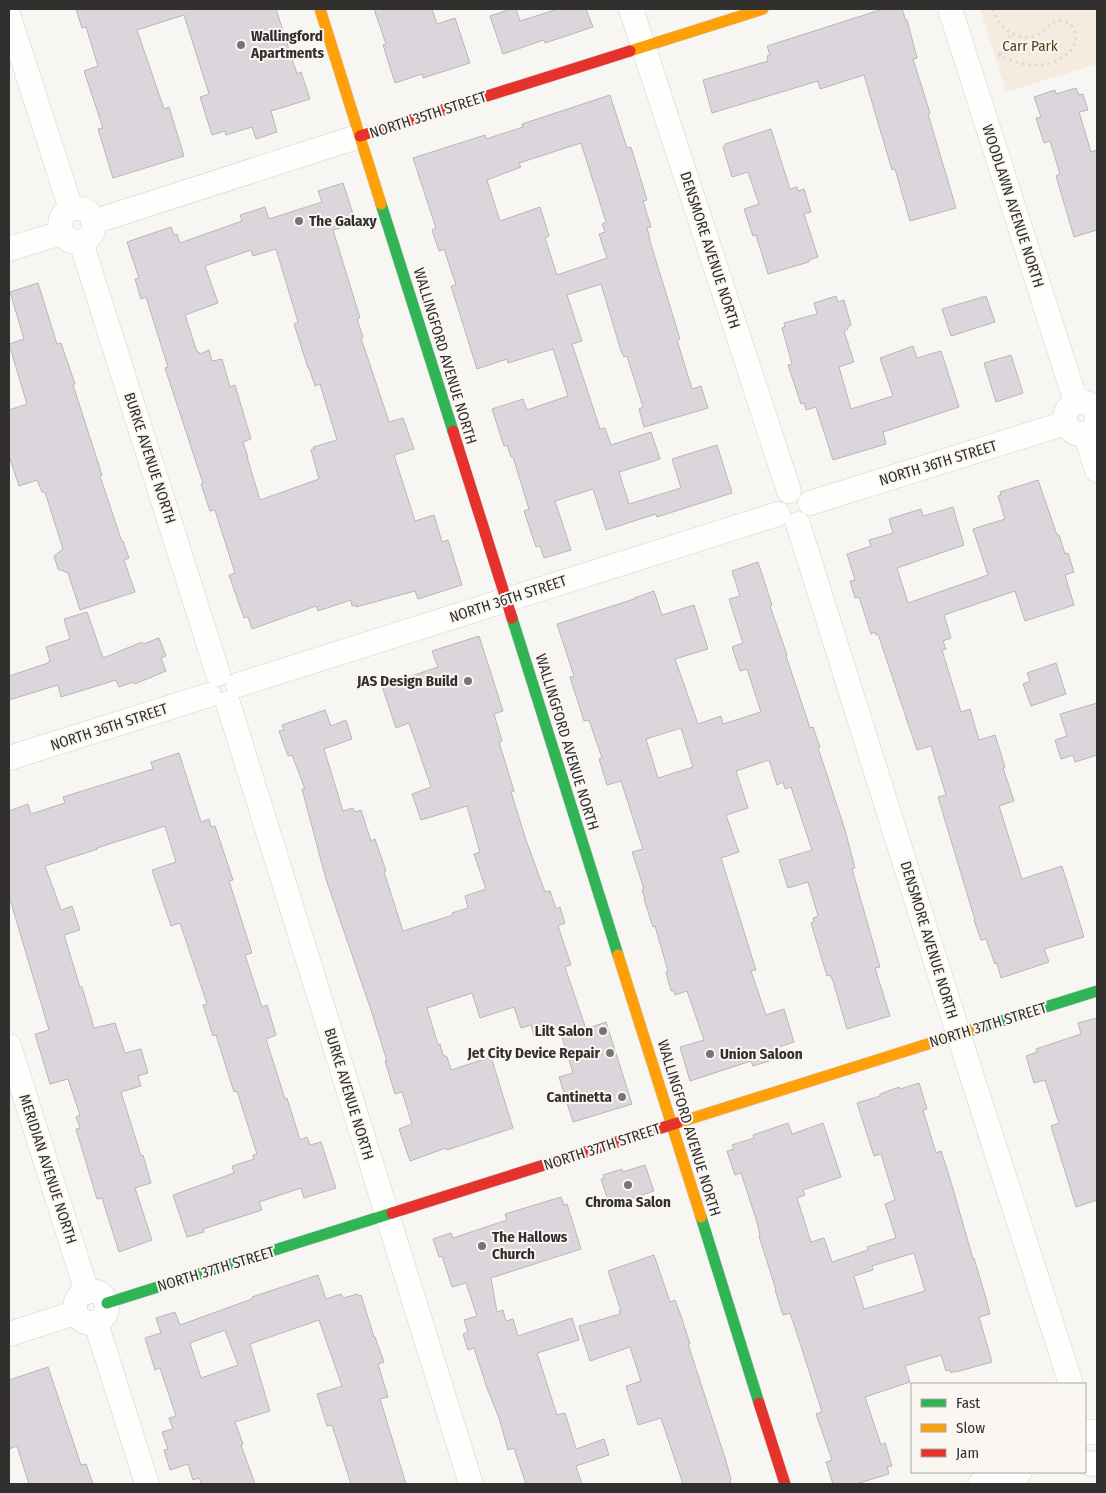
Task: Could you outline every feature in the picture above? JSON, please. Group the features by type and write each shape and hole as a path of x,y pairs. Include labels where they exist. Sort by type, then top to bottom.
{"street":[{"name":"WALLINGFORD AVENUE NORTH","path":"320,9 785,1484"},
{"name":"DENSMORE AVENUE NORTH","path":"631,9 789,492"},
{"name":"NORTH 35TH STREET","path":"9,249 78,232 360,136 763,9"},
{"name":"WOODLAWN AVENUE NORTH","path":"950,9 1084,417 1097,470"},
{"path":"9,17 71,209 79,208 92,217 78,232"},
{"name":"BURKE AVENUE NORTH","path":"78,232 471,1484"},
{"name":"NORTH 36TH STREET","path":"810,503 1084,417"},
{"path":"797,491 807,496 810,503 811,511 805,521 788,519 777,506 782,496 789,492 797,491"},
{"name":"DENSMORE AVENUE NORTH","path":"788,519 1071,1383"},
{"name":"NORTH 36TH STREET","path":"9,758 507,600 788,519"},
{"name":"NORTH 37TH STREET","path":"9,1334 1097,991"},
{"name":"MERIDIAN AVENUE NORTH","path":"9,1046 147,1484"},
{"path":"980,1484 1017,1473"}],"path":[{"path":"993,9 1002,28 1021,37 1035,36 1057,21 1069,24 1074,28 1076,34 1076,40 1070,51 1061,58 1041,65 1021,64 1000,55"},
{"path":"994,57 1000,55 1011,33"}],"green space":[{"name":"Carr Park","path":"980,9 1097,9 1097,64 1006,92"}],"building":[{"path":"76,9 276,9 297,74 301,72 310,99 271,111 277,132 256,139 252,127 226,135 225,131 212,135 200,97 209,94 184,15 137,30 164,109 169,107 184,156 113,178 98,129 103,128 84,71 98,66 86,27 82,28"},
{"path":"374,9 432,9 437,24 455,18 470,63 423,78 422,74 395,83 383,45 386,44"},
{"path":"516,9 520,21 558,9 586,9 593,27 545,43 544,40 503,54 490,16"},
{"path":"883,9 902,9 907,20 917,58 913,59 956,208 910,221 895,169 892,170 864,75 820,89 818,81 712,113 703,80 768,61 767,56 770,55 767,46"},
{"path":"1076,88 1079,95 1083,94 1088,110 1079,112 1091,152 1097,150 1097,230 1074,237 1056,176 1060,174 1050,141 1044,143 1036,118 1041,117 1034,97 1055,90 1056,94"},
{"path":"610,95 627,148 631,147 647,200 643,201 651,227 647,228 649,238 680,339 677,340 692,389 701,386 708,408 644,427 639,409 643,407 627,356 624,357 621,351 601,284 567,295 582,341 572,344 600,429 605,428 611,445 651,432 660,459 619,472 629,504 681,488 672,459 717,445 732,493 657,517 656,514 606,530 593,489 555,501 571,550 544,558 540,546 536,547 524,511 529,509 513,457 511,457 507,445 504,446 492,409 523,399 527,410 568,396 553,349 508,363 507,359 477,369 451,286 456,285 444,249 439,251 432,230 436,228 413,158 485,135 486,139 523,127 522,124","holes":["581,143 606,222 602,224 605,232 599,234 607,258 557,275 545,238 549,236 540,207 500,221 487,180 521,167 519,163"]},
{"path":"771,129 790,189 797,187 798,191 804,189 811,212 804,214 818,257 809,260 809,262 768,274 756,235 753,236 744,209 759,204 748,172 732,177 723,147 725,144"},
{"path":"343,183 356,223 333,230 360,318 357,319 363,337 361,338 389,422 403,418 414,449 394,455 415,521 434,515 442,542 448,540 462,585 418,599 415,591 356,607 356,605 352,606 351,600 318,611 316,606 252,629 248,617 244,618 229,575 235,573 215,510 210,511 201,484 203,483 165,368 168,367 146,297 141,299 135,279 139,278 127,242 171,227 174,235 177,234 180,243 242,221 240,215 265,207 269,219 322,202 318,191","holes":["276,249 298,322 294,324 308,368 315,386 320,384 337,440 313,447 314,449 311,450 319,479 260,500 243,442 251,439 235,385 230,387 222,359 212,361 209,350 200,354 197,352 185,315 218,303 205,266 251,250 253,256"]},
{"path":"38,283 57,344 61,343 75,384 73,385 102,475 100,476 129,558 124,560 135,592 80,610 68,573 58,569 54,556 63,549 45,492 42,492 37,480 19,486 9,456 9,410 27,404 9,344 24,339 10,292"},
{"path":"836,296 838,302 844,300 851,325 844,331 854,362 839,367 851,409 893,396 880,358 913,346 917,358 941,351 959,407 883,432 886,444 833,460 816,407 806,410 804,403 801,404 788,365 792,364 782,328 785,327 784,323 817,314 814,303"},
{"path":"986,296 995,322 951,336 942,309"},
{"path":"1011,355 1023,393 996,402 984,363"},
{"path":"1038,480 1057,535 1059,535 1065,554 1068,553 1074,572 1065,575 1074,605 1025,621 1015,591 944,615 951,638 943,641 946,649 942,650 961,712 970,709 979,740 995,735 1005,767 1003,768 1014,801 999,806 1022,879 1062,866 1084,937 1044,949 1049,962 1001,978 997,963 995,964 986,939 981,940 974,920 938,797 946,795 931,746 917,750 878,634 876,635 875,632 871,634 859,597 855,598 850,581 855,580 847,554 871,546 869,540 893,533 889,519 921,509 923,516 953,507 964,545 897,568 908,603 988,575 973,529 1005,519 998,496 1001,495 1000,492"},
{"path":"758,562 786,656 810,728 813,727 820,747 818,748 845,830 855,868 852,869 880,967 875,968 890,1016 847,1029 833,981 830,975 827,976 811,923 814,922 813,918 818,916 808,882 788,888 779,860 812,850 791,787 785,789 783,782 777,785 769,760 736,771 748,808 726,815 739,852 721,858 756,970 751,971 766,1015 784,1009 794,1042 776,1048 779,1058 753,1066 751,1061 690,1081 680,1047 704,1040 687,991 675,995 673,990 671,991 666,972 668,971 655,926 653,927 644,899 642,890 644,889 632,852 643,849 621,781 607,785 599,759 602,758 589,720 584,721 570,677 574,676 557,624 654,591 662,615 694,605 708,649 675,659 698,724 721,716 723,724 761,712 747,669 740,671 732,647 743,643 729,599 740,596 732,571","holes":["681,728 693,767 658,778 646,739"]},
{"path":"87,612 103,658 142,642 143,644 159,638 166,656 161,658 166,671 135,684 134,682 119,687 116,680 61,697 58,685 9,700 9,676 48,663 50,661 46,647 70,639 64,619"},
{"path":"479,636 503,711 494,714 502,741 499,742 514,791 511,792 545,892 550,891 556,909 560,907 565,923 558,926 571,965 565,967 586,1029 606,1022 632,1104 573,1122 559,1077 573,1073 559,1027 534,1036 531,1025 521,1028 514,1007 480,1018 472,993 427,1008 438,1045 440,1044 443,1055 447,1057 451,1070 491,1057 513,1128 410,1161 399,1129 412,1124 402,1092 395,1094 371,1010 326,879 302,789 305,789 292,755 288,756 279,731 284,730 282,725 325,710 331,726 346,720 352,739 324,749 343,811 353,808 355,812 361,810 371,841 375,839 403,931 453,915 452,913 468,908 465,896 486,889 474,854 480,852 467,806 421,820 412,794 431,787 409,723 396,728 382,686 438,667 432,651"},
{"path":"1056,663 1066,694 1031,706 1023,684 1030,681 1027,673"},
{"path":"1097,703 1097,755 1075,762 1073,755 1061,759 1055,740 1067,736 1060,714"},
{"path":"179,753 201,822 209,819 211,827 215,826 233,880 229,881 252,953 245,955 262,1007 267,1005 276,1035 266,1039 285,1099 287,1098 300,1140 307,1137 310,1145 321,1142 336,1188 304,1198 301,1188 259,1202 262,1210 203,1229 204,1232 187,1237 173,1195 234,1173 232,1166 254,1159 253,1155 257,1154 237,1091 234,1092 216,1035 213,1036 203,1005 207,1004 180,923 171,926 152,870 176,862 165,826 45,866 61,910 72,906 80,930 64,935 94,1028 115,1023 125,1053 141,1049 148,1073 138,1076 141,1086 121,1092 151,1183 135,1188 152,1240 119,1252 102,1198 97,1199 76,1129 80,1128 76,1117 80,1115 68,1079 50,1084 35,1034 49,1030 9,896 9,811 28,804 31,814 65,803 63,797 153,769 151,762"},
{"path":"1097,1018 1097,1200 1076,1207 1051,1126 1059,1123 1045,1080 1034,1083 1026,1056 1037,1052 1036,1049 1081,1034 1078,1023"},
{"path":"919,1083 927,1109 923,1110 936,1153 941,1151 987,1302 990,1314 979,1317 992,1362 951,1373 950,1370 946,1371 941,1355 905,1366 910,1382 865,1397 881,1445 885,1443 892,1466 887,1467 889,1474 856,1484 833,1484 826,1462 832,1460 816,1414 822,1412 801,1346 790,1313 783,1315 741,1173 735,1175 727,1151 734,1149 732,1145 754,1138 753,1135 788,1123 792,1134 823,1123 841,1177 803,1190 805,1195 797,1198 811,1242 824,1238 832,1262 868,1250 867,1247 896,1238 885,1204 895,1200 881,1154 874,1156 857,1103 880,1096 880,1094 899,1087 900,1089","holes":["914,1253 925,1291 864,1309 854,1276 873,1270 872,1266"]},
{"name":"Chroma Salon","path":"645,1165 654,1191 610,1206 601,1179 604,1179 603,1175 622,1169 623,1172"},
{"path":"561,1197 564,1205 567,1204 581,1249 491,1278 497,1312 503,1310 506,1321 513,1319 518,1336 572,1318 579,1340 537,1353 557,1415 565,1413 576,1449 604,1439 609,1455 576,1466 582,1484 526,1484 514,1448 508,1450 499,1418 474,1348 468,1350 463,1334 468,1332 464,1320 477,1316 466,1283 452,1287 442,1256 439,1257 433,1239 451,1233 453,1238 507,1220 505,1214"},
{"path":"654,1255 670,1302 675,1300 682,1319 690,1344 688,1344 725,1458 731,1484 683,1484 661,1418 638,1425 626,1386 641,1381 630,1347 590,1361 579,1326 620,1314 619,1311 621,1311 608,1271"},
{"path":"318,1275 326,1299 341,1294 343,1298 361,1295 384,1362 378,1364 388,1397 380,1399 406,1484 351,1484 332,1425 327,1426 317,1394 342,1386 319,1320 250,1344 270,1411 235,1422 255,1484 202,1484 199,1478 193,1480 188,1464 170,1470 164,1450 168,1449 162,1432 173,1429 169,1418 176,1416 160,1368 155,1370 145,1338 161,1333 156,1318 175,1312 180,1325 252,1299 252,1297","holes":["225,1330 238,1365 201,1378 190,1343"]},
{"path":"48,1367 81,1465 86,1464 93,1484 29,1484 17,1446 9,1449 9,1380"}],"traffic: fast":[{"path":"381,204 453,431"},
{"path":"512,618 618,955"},
{"path":"969,1031 1097,991"},
{"path":"107,1303 392,1213"},
{"path":"701,1217 759,1403"}],"traffic: slow":[{"path":"320,9 381,204"},
{"path":"630,51 763,9"},
{"path":"618,955 701,1217"},
{"path":"677,1123 969,1031"}],"traffic: jam":[{"path":"360,136 630,51"},
{"path":"453,431 512,618"},
{"path":"392,1213 677,1123"},
{"path":"759,1403 785,1484"}],"place":[{"name":"Wallingford Apartments","path":"241,45"},
{"name":"The Galaxy","path":"299,221"},
{"name":"JAS Design Build","path":"468,681"},
{"name":"Lilt Salon","path":"603,1031"},
{"name":"Jet City Device Repair","path":"610,1053"},
{"name":"Union Saloon","path":"710,1054"},
{"name":"Cantinetta","path":"622,1097"},
{"name":"Chroma Salon","path":"628,1185"},
{"name":"The Hallows Church","path":"482,1246"}]}
